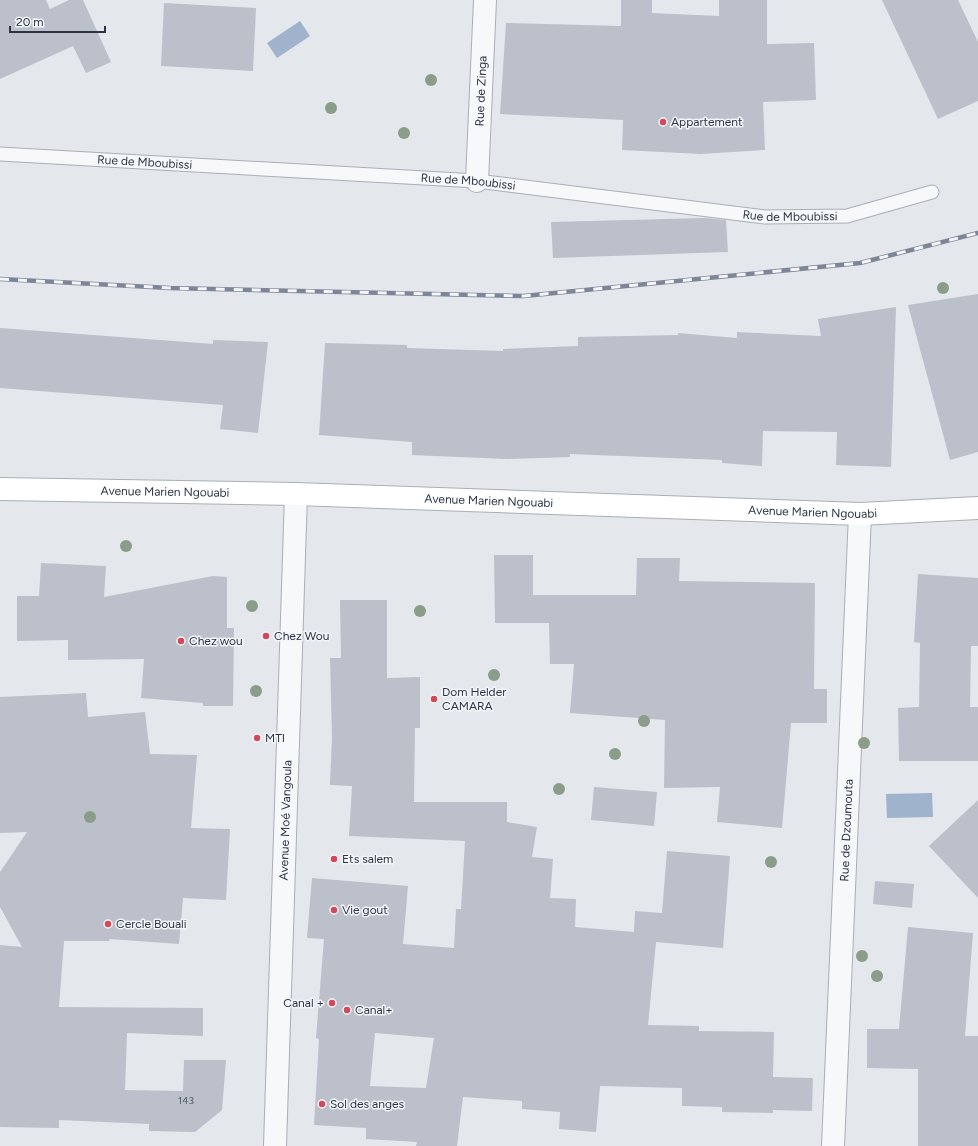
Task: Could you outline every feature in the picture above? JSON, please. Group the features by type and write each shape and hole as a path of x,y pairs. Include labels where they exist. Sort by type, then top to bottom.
{"street":[{"name":"Rue de Zinga","path":"477,181 485,0"},
{"name":"Avenue Marien Ngouabi","path":"0,489 296,494 860,514 978,508"},
{"name":"Avenue Moé Vangoula","path":"275,1146 296,494"},
{"name":"Rue de Dzoumouta","path":"833,1146 860,514"}],"lane":[{"name":"Rue de Mboubissi","path":"0,154 477,181 765,217 847,216 932,192"}],"water":[{"path":"300,21 310,36 277,58 267,43"},
{"path":"932,793 933,817 887,818 886,794"}],"building":[{"path":"0,0 46,0 50,9 69,0 83,0 111,62 86,73 73,46 0,79"},
{"path":"621,0 652,0 652,13 719,16 719,0 767,0 767,44 814,43 816,100 763,102 765,150 701,154 622,150 623,120 500,114 506,23 621,26"},
{"path":"882,0 958,0 978,42 978,101 938,119"},
{"path":"164,3 256,8 253,71 161,66"},
{"path":"705,218 726,220 728,252 553,258 551,222"},
{"path":"978,294 978,452 950,460 908,305"},
{"path":"896,307 891,467 836,465 837,432 763,431 762,466 722,463 722,460 570,454 570,457 507,459 412,455 412,442 319,435 325,343 407,345 407,348 503,351 503,349 578,346 578,337 678,335 678,333 737,338 737,332 821,336 818,319"},
{"path":"0,328 213,344 213,340 268,342 258,433 220,429 223,405 0,388"},
{"path":"494,555 533,555 533,595 636,595 637,558 680,558 679,581 815,583 814,689 827,689 827,723 791,723 782,828 717,822 720,787 664,788 665,720 570,713 574,664 550,664 549,623 495,623"},
{"path":"41,563 106,566 104,597 213,576 227,577 227,628 234,628 233,706 203,706 203,703 141,698 144,659 68,660 68,640 17,641 17,596 39,596"},
{"path":"918,574 978,578 978,646 971,646 970,707 978,707 978,761 899,761 898,708 919,707 920,643 914,642"},
{"path":"340,600 387,600 387,678 420,677 420,728 415,728 414,802 507,802 507,822 537,827 532,857 553,859 550,898 576,899 575,927 634,932 635,911 662,913 667,851 730,856 723,948 656,942 648,1025 699,1026 699,1031 774,1032 773,1077 813,1078 812,1111 773,1110 773,1113 722,1112 722,1107 682,1106 682,1088 600,1086 596,1132 559,1129 560,1112 522,1109 522,1101 463,1097 457,1146 416,1146 417,1142 366,1139 366,1128 314,1125 319,1039 316,1038 324,939 307,938 312,878 408,886 403,944 454,948 456,909 461,909 465,841 349,836 352,786 330,785 332,737 330,658 341,658","holes":["375,1033 434,1038 426,1088 370,1086"]},
{"path":"86,693 88,717 145,712 150,754 197,755 191,828 230,829 226,900 183,898 179,944 110,939 109,941 64,941 59,1007 203,1008 203,1036 127,1033 125,1090 183,1091 184,1060 226,1060 222,1110 195,1132 149,1131 149,1124 59,1120 59,1128 0,1127 0,945 22,947 0,907 0,872 27,832 0,833 0,697"},
{"path":"594,787 657,792 654,826 591,820"},
{"path":"978,800 978,898 929,846"},
{"path":"875,881 914,884 912,908 873,904"},
{"path":"908,927 973,933 965,1036 978,1036 978,1146 918,1146 918,1069 867,1068 867,1029 899,1029"}],"railway":[{"path":"0,279 170,288 524,296 860,263 978,233"}],"place":[{"name":"Appartement","path":"663,122"},
{"name":"Chez Wou","path":"266,636"},
{"name":"Chez wou","path":"181,641"},
{"name":"Dom Helder CAMARA","path":"434,699"},
{"name":"MTI","path":"257,738"},
{"name":"Ets salem","path":"334,859"},
{"name":"Vie gout","path":"334,910"},
{"name":"Cercle Bouali","path":"108,924"},
{"name":"Canal +","path":"332,1003"},
{"name":"Canal+","path":"347,1010"},
{"name":"Sol des anges","path":"322,1104"}]}
